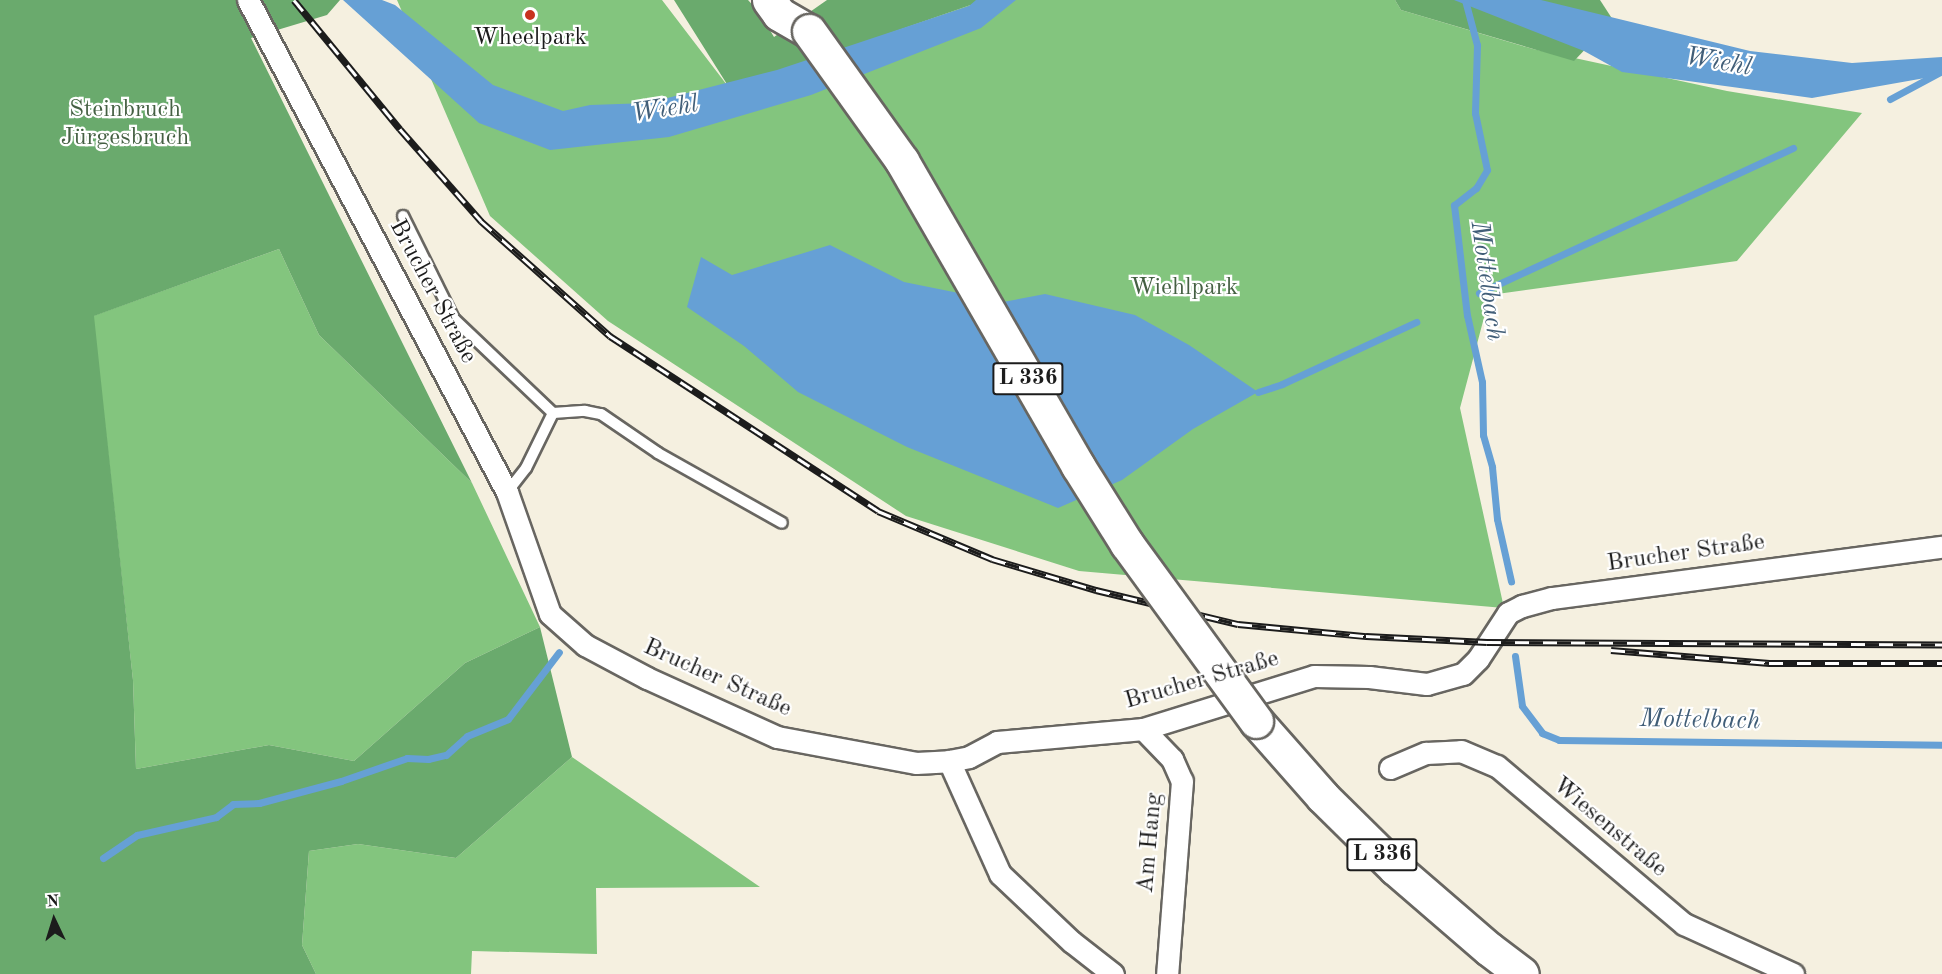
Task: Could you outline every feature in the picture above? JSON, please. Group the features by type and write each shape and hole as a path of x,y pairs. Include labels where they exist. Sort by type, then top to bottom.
{"main road":[{"name":"L 336","path":"769,0 779,14 808,15 902,161 1078,466 1127,544 1256,721 1323,797 1395,868 1489,949 1522,974"}],"street":[{"name":"Brucher Straße","path":"248,0 507,492 550,614 585,645 647,678 777,737 916,763 950,761 969,757 997,741 1143,729 1314,676 1369,677 1427,684 1463,674 1478,659 1508,613 1522,606 1552,598 1942,548"},
{"name":"Am Hang","path":"1143,729 1172,759 1182,781 1167,974"},
{"name":"Wiesenstraße","path":"1390,768 1426,753 1461,751 1497,766 1684,924 1793,974"},
{"path":"950,761 1000,874 1072,942 1113,974"}],"lane":[{"path":"403,216 454,319 553,413 585,411 601,414 658,453 782,523"},
{"path":"507,492 526,468 553,413"}],"green space":[{"name":"Steinbruch Jürgesbruch","path":"0,0 340,0 327,15 251,38 472,483 319,335 279,249 94,316 133,680 136,769 269,745 354,761 465,663 540,627 572,757 456,858 358,844 309,851 302,945 316,974 0,974"},
{"name":"Wiehlpark","path":"397,0 662,0 730,89 985,0 1395,0 1401,10 1533,49 1727,91 1862,113 1737,261 1490,295 1460,408 1504,608 1079,571 906,516 608,321 490,216"},
{"path":"674,0 748,0 759,12 774,37 827,0 985,0 730,89"},
{"path":"1395,0 1600,0 1613,20 1574,61 1401,10"},
{"path":"279,249 319,335 472,483 540,627 465,663 354,761 269,745 136,769 133,680 93,316"},
{"path":"572,757 760,887 596,888 597,954 472,951 471,974 316,974 302,945 309,851 358,844 456,858"}],"water":[{"name":"Wiehl","path":"343,0 382,0 395,5 493,85 563,111 590,105 648,103 777,70 969,6 976,0 1016,0 981,28 811,95 669,137 550,150 479,123"},
{"name":"Wiehl","path":"1454,0 1541,0 1750,51 1852,63 1942,57 1942,75 1812,98 1622,72 1584,51"},
{"path":"830,245 904,282 1003,302 1045,294 1135,315 1189,345 1258,392 1193,429 1122,480 1058,508 907,447 798,392 744,346 687,307 701,257 732,275"}],"waterway":[{"name":"Mottelbach","path":"1465,0 1477,45 1475,113 1487,170 1476,188 1454,205 1467,315 1482,382 1483,435 1492,467 1497,519 1511,581"},
{"path":"1890,99 1942,71"},
{"path":"1479,293 1793,148"},
{"path":"1258,392 1282,384 1416,322"},
{"path":"103,858 137,835 216,817 233,804 259,803 341,781 407,758 428,759 446,755 467,736 508,719 559,652"},
{"name":"Mottelbach","path":"1515,656 1522,706 1542,733 1559,740 1942,745"}],"railway":[{"path":"294,0 400,129 481,221 610,336 878,511 992,559 1096,590 1238,624 1366,636 1487,642 1942,644"},
{"path":"1611,650 1769,663 1942,663"}],"place":[{"name":"Wheelpark","path":"530,15"}]}
